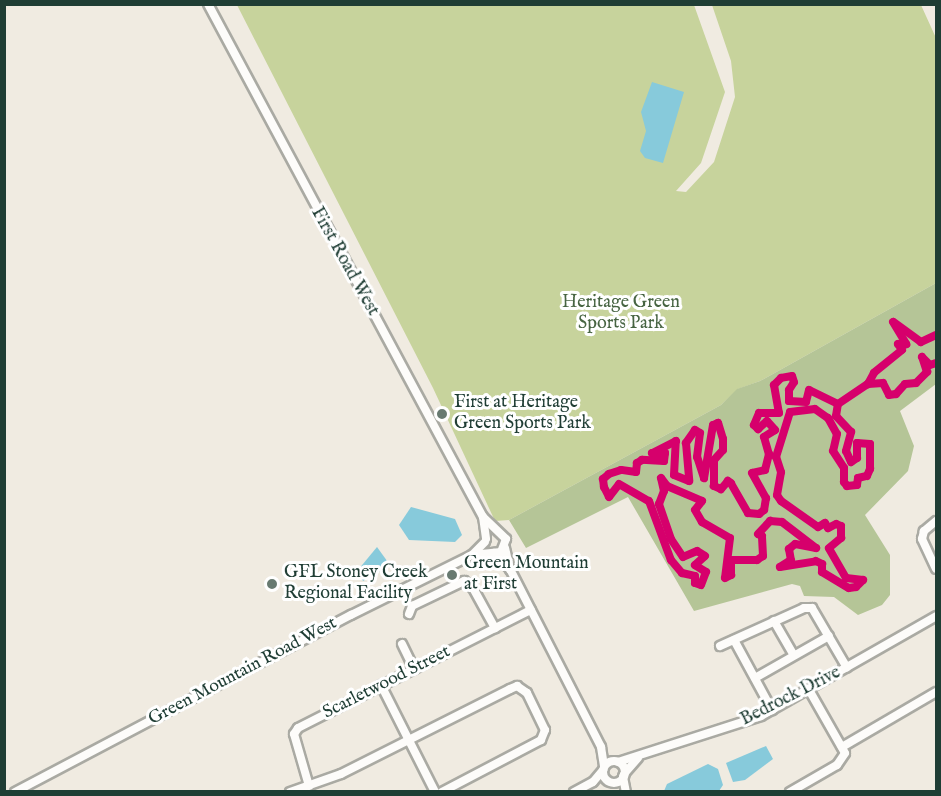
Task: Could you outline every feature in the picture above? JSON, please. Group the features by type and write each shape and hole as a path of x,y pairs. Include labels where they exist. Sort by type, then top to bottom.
{"street":[{"name":"First Road West","path":"208,4 483,517 499,532"},
{"name":"First Road West","path":"483,517 486,540"},
{"path":"936,521 927,527 922,539 936,569"},
{"name":"Green Mountain Road West","path":"16,791 472,555 486,540 499,532"},
{"path":"499,532 506,539 505,548 510,569 601,747 604,768 610,781 623,792"},
{"path":"486,540 493,553 510,569"},
{"name":"Green Mountain Road West","path":"472,555 493,553 505,548"},
{"path":"409,614 412,606 464,581 473,588 495,628"},
{"path":"720,646 774,621 812,608 847,668"},
{"name":"Scarletwood Street","path":"309,786 294,734 298,728 531,610"},
{"name":"Bedrock Drive","path":"616,761 638,758 661,745 738,724 772,710 936,615"},
{"path":"774,621 794,655"},
{"path":"755,678 830,636"},
{"path":"734,640 772,710"},
{"path":"402,644 414,669"},
{"path":"381,685 435,792"},
{"path":"290,792 309,786 408,740 517,686 527,693 545,730 541,740 442,792"},
{"path":"790,792 837,765 845,753 809,690"},
{"path":"842,747 936,692"},
{"path":"601,747 616,761 624,776 623,792"},
{"name":"Bedrock Drive","path":"624,776 638,758"},
{"path":"594,782 604,768 616,761"},
{"path":"574,792 594,782 610,781 624,776"}],"green space":[{"name":"Heritage Green Sports Park","path":"237,5 694,5 725,92 701,163 676,191 686,192 714,162 735,97 731,61 712,5 921,5 936,38 936,283 760,381 738,389 721,405 509,520 495,521 433,388"},
{"path":"936,283 936,384 900,411 914,446 908,471 865,515 890,555 890,595 882,605 858,615 834,597 804,596 800,586 792,584 694,611 628,497 526,548 509,520 721,405 737,389 760,381"}],"water":[{"path":"652,82 684,92 663,163 645,158 640,151 646,131 641,112"},
{"path":"411,507 455,519 462,535 455,542 409,540 399,525"},
{"path":"377,547 390,565 363,581 358,570"},
{"path":"766,746 773,759 745,780 733,782 726,763"},
{"path":"708,764 718,769 723,785 719,791 664,791 667,784"}],"cycle path":[{"path":"936,335 921,342 893,322 906,344 898,344 902,350 874,373 868,384 883,383 889,395 896,394 905,384 916,383 927,372 922,357 930,365 936,363"},
{"path":"838,404 809,390 806,402 789,401 789,390 794,382 792,376 781,378 774,385 779,413 759,413 754,425 758,429 767,421 775,430 764,437 769,454 765,470 752,473 766,498 764,510 759,514 748,513 728,481 721,489 714,486 714,460 723,450 723,439 718,423 713,425 704,478 697,457 700,433 695,430 686,443 689,481 674,475 676,441 652,453 665,453 664,461 642,460 637,463 636,472 621,470 609,474 603,479 604,487 609,497 619,484 649,501 671,560 682,573 695,576 695,583 701,585 706,572 695,565 705,556 697,551 683,557 671,539 659,504 664,491 661,478 667,486 702,501 695,510 702,522 730,538 725,578 731,575 731,560 757,560 763,556 762,536 758,534 770,521 782,522 816,548 795,544 789,549 791,560 780,567 816,561 822,564 822,572 849,588 856,587 863,580 846,578 829,548 841,538 841,526 836,524 828,528 825,523 818,527 781,501 777,495 781,472 776,457 790,412 815,409 828,418 837,434 833,451 844,468 844,482 847,486 857,485 858,478 867,476 870,469 870,444 857,443 857,458 851,462 846,451 851,432 836,416 838,404 868,384"}],"place":[{"name":"First at Heritage Green Sports Park","path":"442,414"},
{"name":"Green Mountain at First","path":"452,575"},
{"name":"GFL Stoney Creek Regional Facility","path":"272,584"}]}
